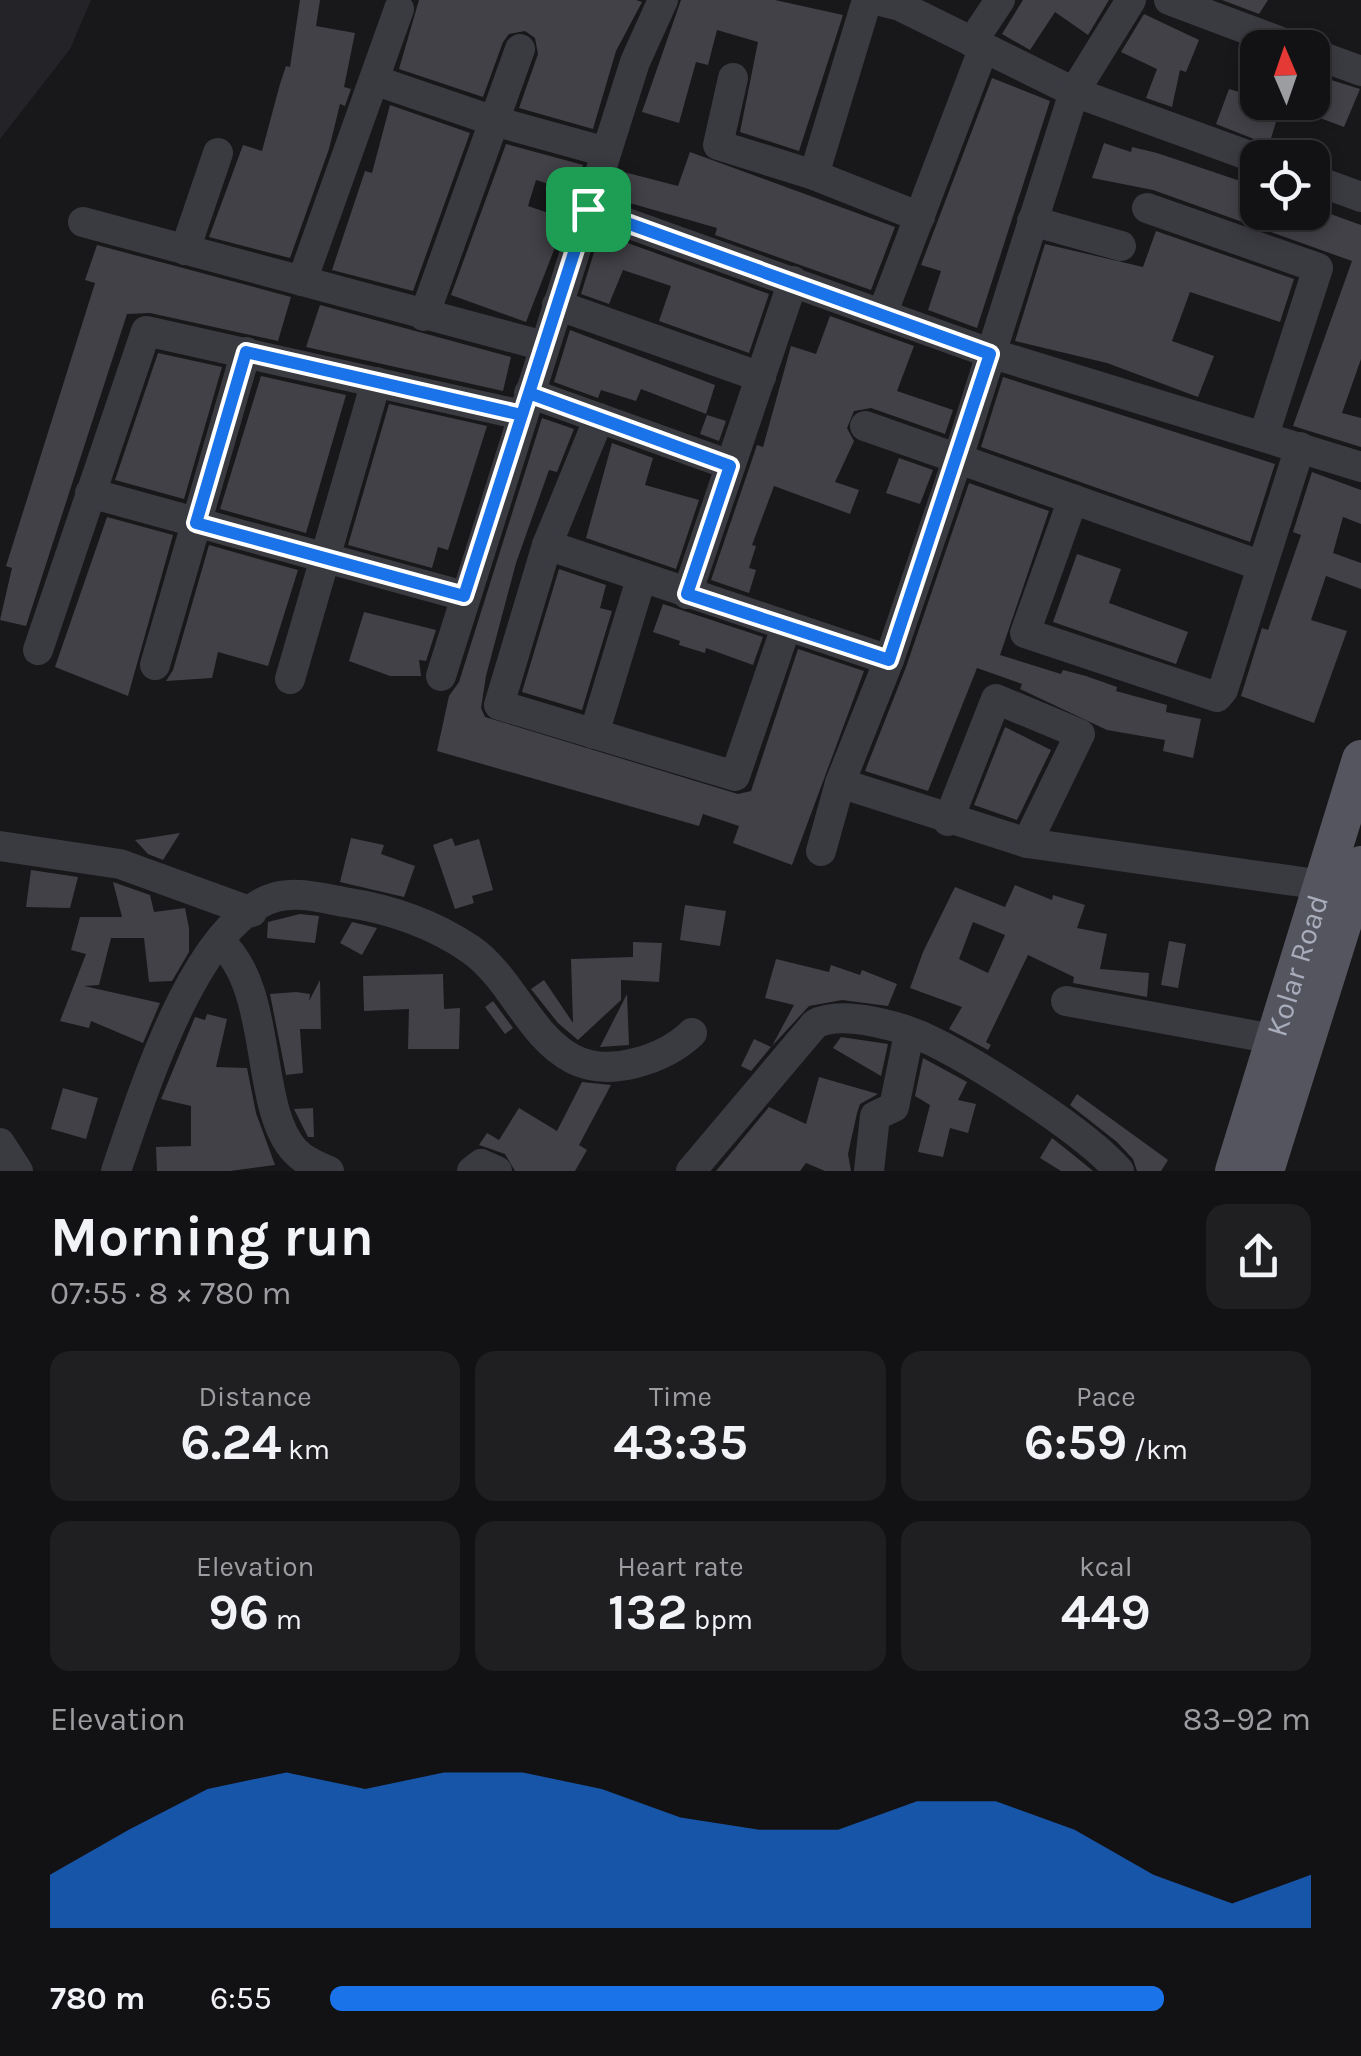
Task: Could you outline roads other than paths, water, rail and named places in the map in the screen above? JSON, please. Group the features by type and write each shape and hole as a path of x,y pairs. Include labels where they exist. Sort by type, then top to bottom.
{"main road":[{"name":"Kolar Road","path":"1265,1171 1349,882 1361,759"},
{"name":"Kolar Road","path":"1234,1171 1274,1039 1349,882"}],"street":[{"path":"441,676 635,62 663,0"},
{"path":"814,174 867,0"},
{"path":"883,312 920,217 978,45 1000,0"},
{"path":"822,850 840,784 889,660 958,458 1074,92 1131,0"},
{"path":"1169,0 1249,30"},
{"path":"893,2 1074,92 1240,152"},
{"path":"302,280 400,9"},
{"path":"424,316 520,49"},
{"path":"1330,60 1361,71"},
{"path":"733,78 716,143 814,174 920,217"},
{"path":"374,80 494,121 606,152"},
{"path":"185,250 218,153"},
{"path":"1330,185 1361,195"},
{"path":"1147,208 1318,268 1264,435"},
{"path":"588,209 883,312 990,354 1300,446 1361,468"},
{"path":"83,222 544,346"},
{"path":"1032,222 1121,246"},
{"path":"687,594 794,281"},
{"path":"557,305 761,376"},
{"path":"38,650 146,330 376,382 600,418 730,466"},
{"path":"155,665 246,352"},
{"path":"290,679 376,382"},
{"path":"600,418 547,545 499,705 734,776 786,627"},
{"path":"865,426 1262,566"},
{"path":"1073,499 1025,633 1217,697 1223,690 1300,446"},
{"path":"90,493 464,596"},
{"path":"547,545 889,660"},
{"path":"594,734 641,579"},
{"path":"948,821 996,700 1080,734 1027,842"},
{"path":"840,784 948,821 1027,842 1349,882"},
{"path":"7,852 120,864 252,912"},
{"path":"116,1171 159,1047 187,990 220,942 274,897 299,894 381,909 430,926 496,970 544,1037 574,1060 604,1066 644,1060 674,1050 692,1033"},
{"path":"220,942 233,953 246,976 280,1121 292,1149 328,1171"},
{"path":"1066,1002 1274,1039"},
{"path":"691,1171 815,1024 842,1014 932,1040 1066,1126 1119,1171"},
{"path":"869,1171 876,1116 894,1107 909,1034"},
{"path":"0,1143 18,1171"},
{"path":"472,1171 481,1164 497,1171"}]}
